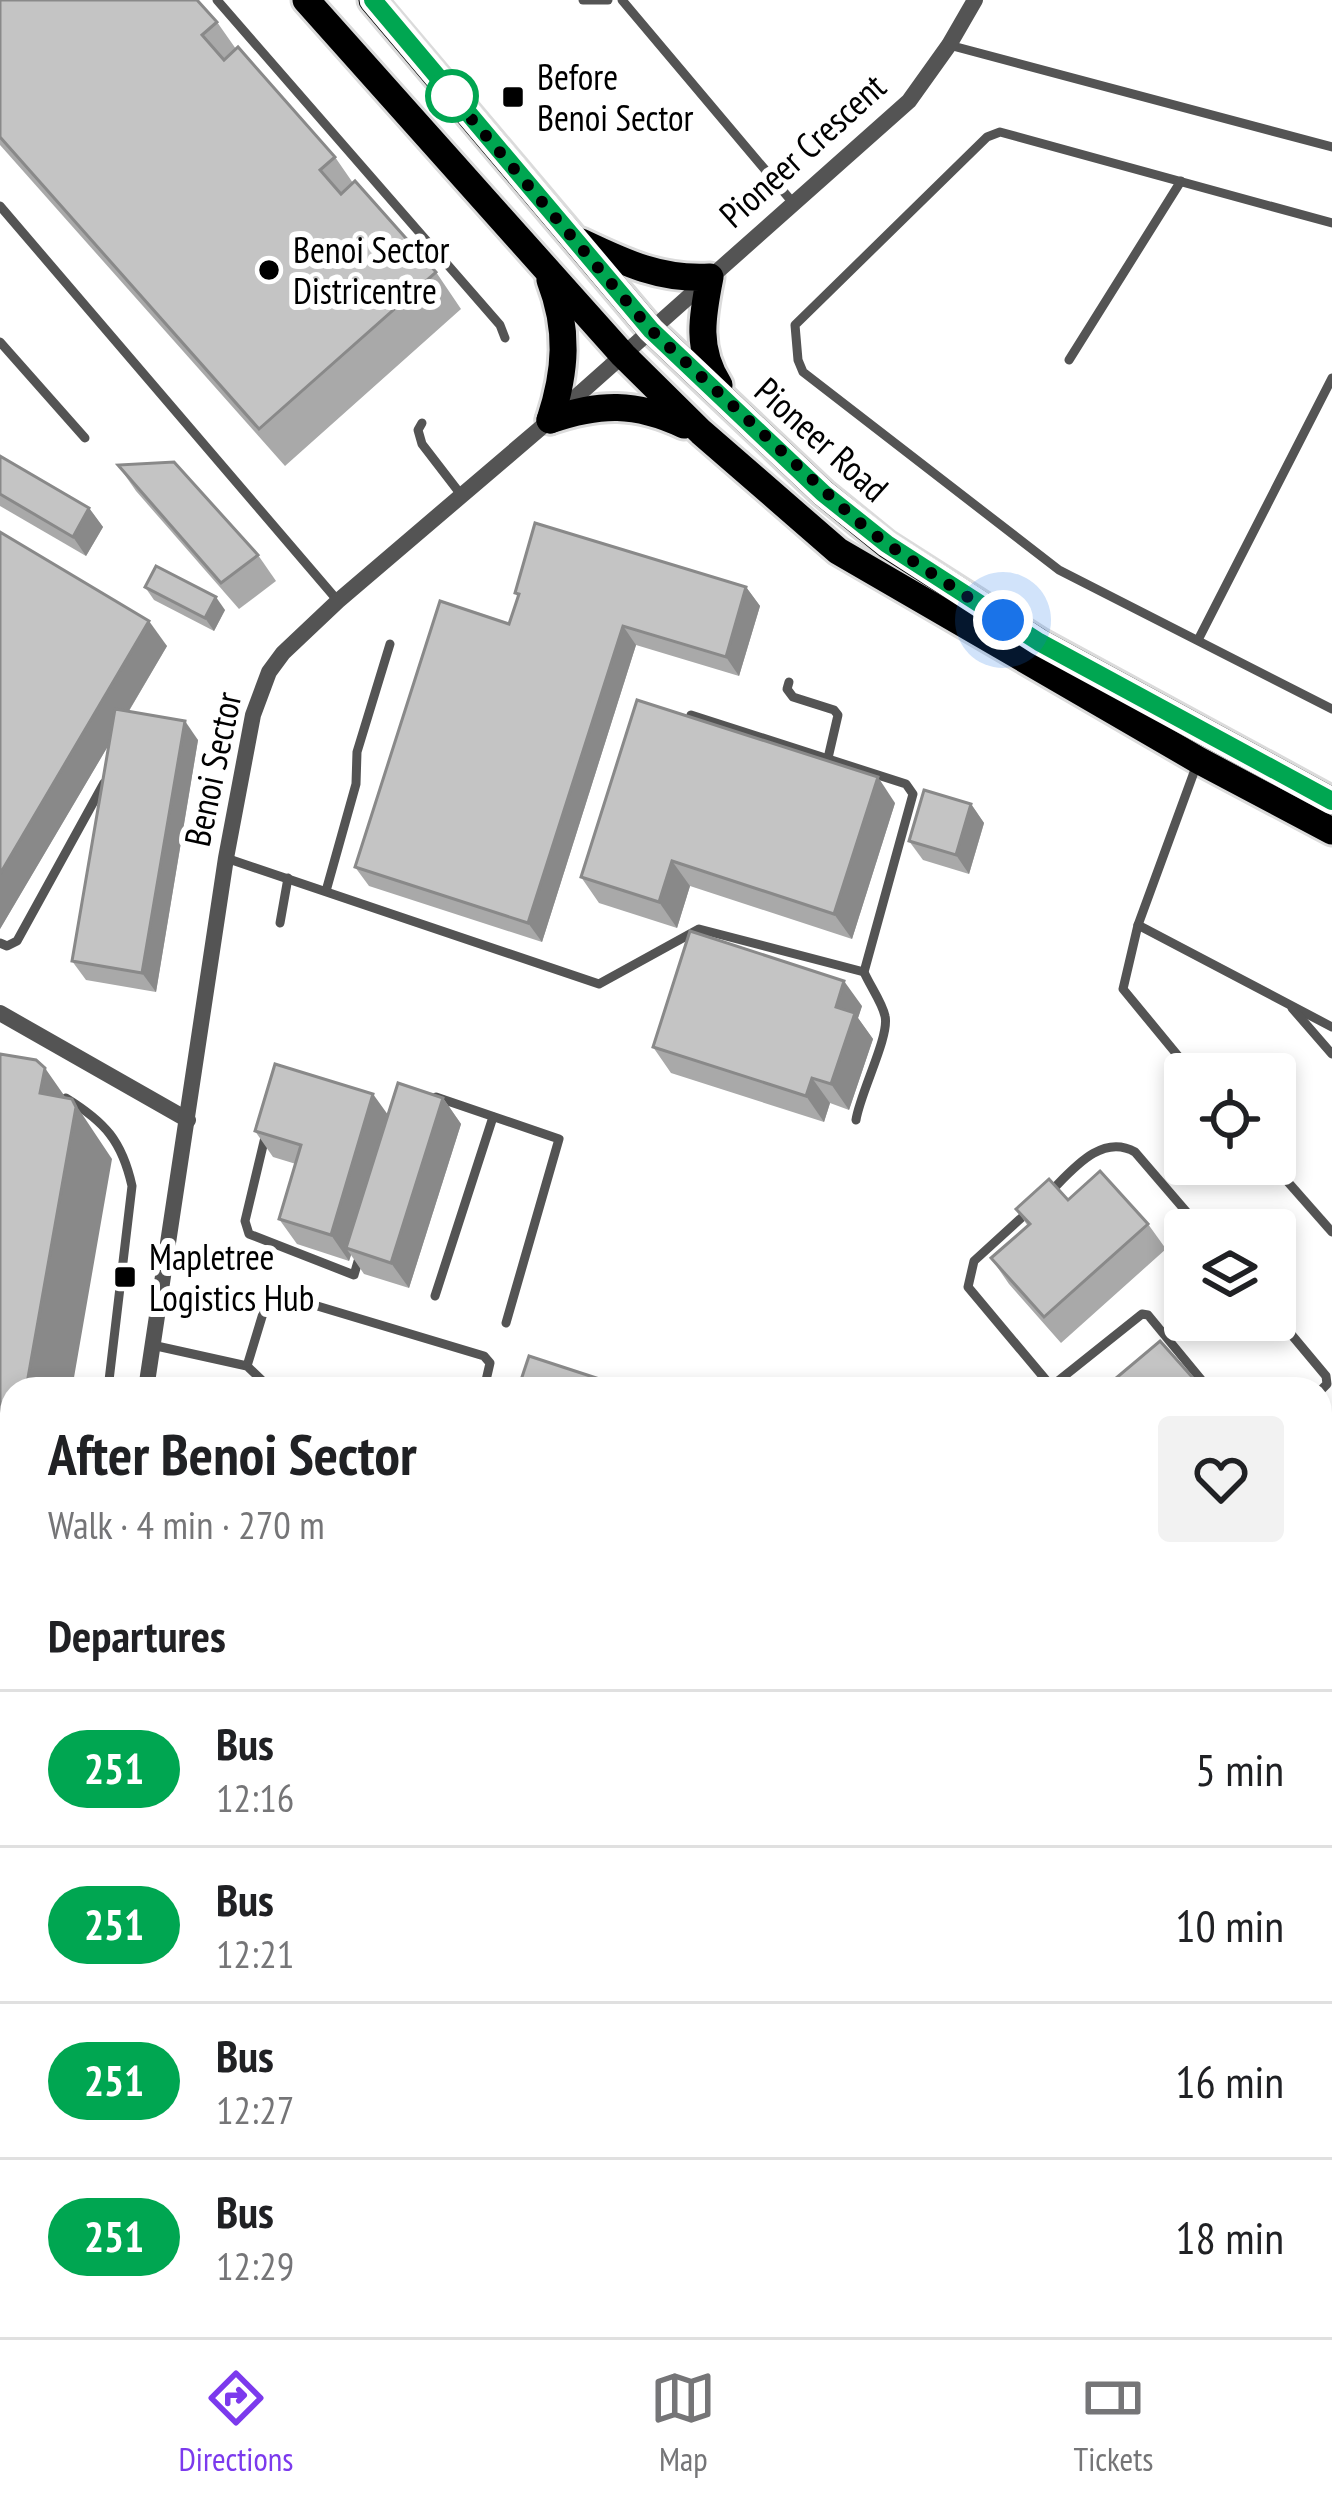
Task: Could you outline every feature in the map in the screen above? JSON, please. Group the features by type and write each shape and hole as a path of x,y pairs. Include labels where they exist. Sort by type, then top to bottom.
{"main road":[{"name":"Pioneer Road","path":"306,0 623,355 701,432 838,551 1198,760 1332,831"},
{"name":"Pioneer Road","path":"372,0 651,330 823,493 887,544 1039,642 1332,802"},
{"path":"572,238 645,271 668,277 710,277 701,344 708,367 744,418"},
{"path":"544,266 560,304 564,329 565,363 550,420"},
{"path":"550,420 590,406 633,407 660,413 701,432"}],"street":[{"name":"Pioneer Crescent","path":"651,330 909,101 975,0"},
{"name":"Benoi Sector","path":"150,1377 226,858 260,691 283,653 338,601 651,330"},
{"path":"0,1013 188,1120"}],"lane":[{"path":"217,0 500,325 505,338"},
{"path":"583,0 608,0"},
{"path":"622,0 794,204"},
{"path":"949,45 1332,147"},
{"path":"1332,223 994,134 795,325 802,372 1059,570 1332,709"},
{"path":"1069,360 1181,182"},
{"path":"0,206 338,601"},
{"path":"0,342 85,438"},
{"path":"1198,640 1332,377"},
{"path":"422,423 418,430 422,444 462,496"},
{"path":"326,891 356,784 357,752 391,644"},
{"path":"789,682 787,689 794,698 838,715 828,758"},
{"path":"691,715 906,784 914,794 864,972 886,1019 881,1047 860,1093 856,1120"},
{"path":"1176,1053 1123,989 1138,925 1198,760 1198,729"},
{"path":"0,943 7,946 17,941 104,783"},
{"path":"226,858 598,984 700,928 864,972"},
{"path":"280,923 288,878"},
{"path":"1138,925 1332,1027"},
{"path":"1288,1004 1332,1054"},
{"path":"415,1090 559,1139 506,1323"},
{"path":"57,1093 95,1116 110,1134 125,1155 133,1186 109,1377"},
{"path":"270,1114 245,1221 248,1234 354,1275 360,1254"},
{"path":"435,1296 493,1117"},
{"path":"1040,1377 972,1294 967,1279 974,1261 1091,1154 1112,1145 1135,1152 1184,1209"},
{"path":"1291,1185 1332,1232"},
{"path":"247,1366 268,1297 278,1293 484,1356 490,1364 487,1377"},
{"path":"1063,1377 1142,1314 1148,1315 1199,1377"},
{"path":"1296,1340 1327,1377"},
{"path":"152,1346 247,1366 259,1377"}],"building":[{"name":"Benoi Sector Districentre","path":"0,0 197,0 217,22 202,35 224,60 238,47 335,157 320,170 341,194 355,181 436,272 259,429 0,137"},
{"path":"0,456 89,508 73,537 0,494"},
{"path":"174,462 258,555 221,583 118,465"},
{"path":"535,523 746,587 726,657 623,626 528,923 355,867 440,601 509,624"},
{"path":"0,532 149,621 0,874"},
{"path":"156,566 216,597 205,618 145,587"},
{"path":"637,700 878,777 834,914 672,861 659,902 581,877"},
{"path":"115,709 185,721 142,973 72,961"},
{"path":"924,790 971,804 956,855 909,841"},
{"path":"690,931 844,981 836,1007 855,1013 831,1084 812,1078 806,1096 653,1047"},
{"path":"0,1054 36,1060 45,1068 40,1093 72,1099 76,1107 28,1377 0,1377"},
{"path":"275,1064 373,1094 331,1235 279,1219 301,1145 255,1131"},
{"path":"398,1083 443,1098 391,1263 346,1248"},
{"path":"1100,1171 1148,1224 1044,1317 991,1258 1030,1224 1016,1209 1049,1179 1068,1200"},
{"path":"1160,1341 1192,1377 1117,1377"},
{"path":"529,1356 593,1377 522,1377"}],"bus line":[{"name":"251","path":"373,0 651,330 823,493 887,544 1039,642 1332,801"}],"place":[{"name":"Before Benoi Sector","path":"513,97"},
{"name":"Benoi Sector Districentre","path":"269,270"},
{"name":"Mapletree Logistics Hub","path":"125,1277"}],"route":[{"path":"452,96 441,83 669,348 823,493 887,544 1003,620"}]}
